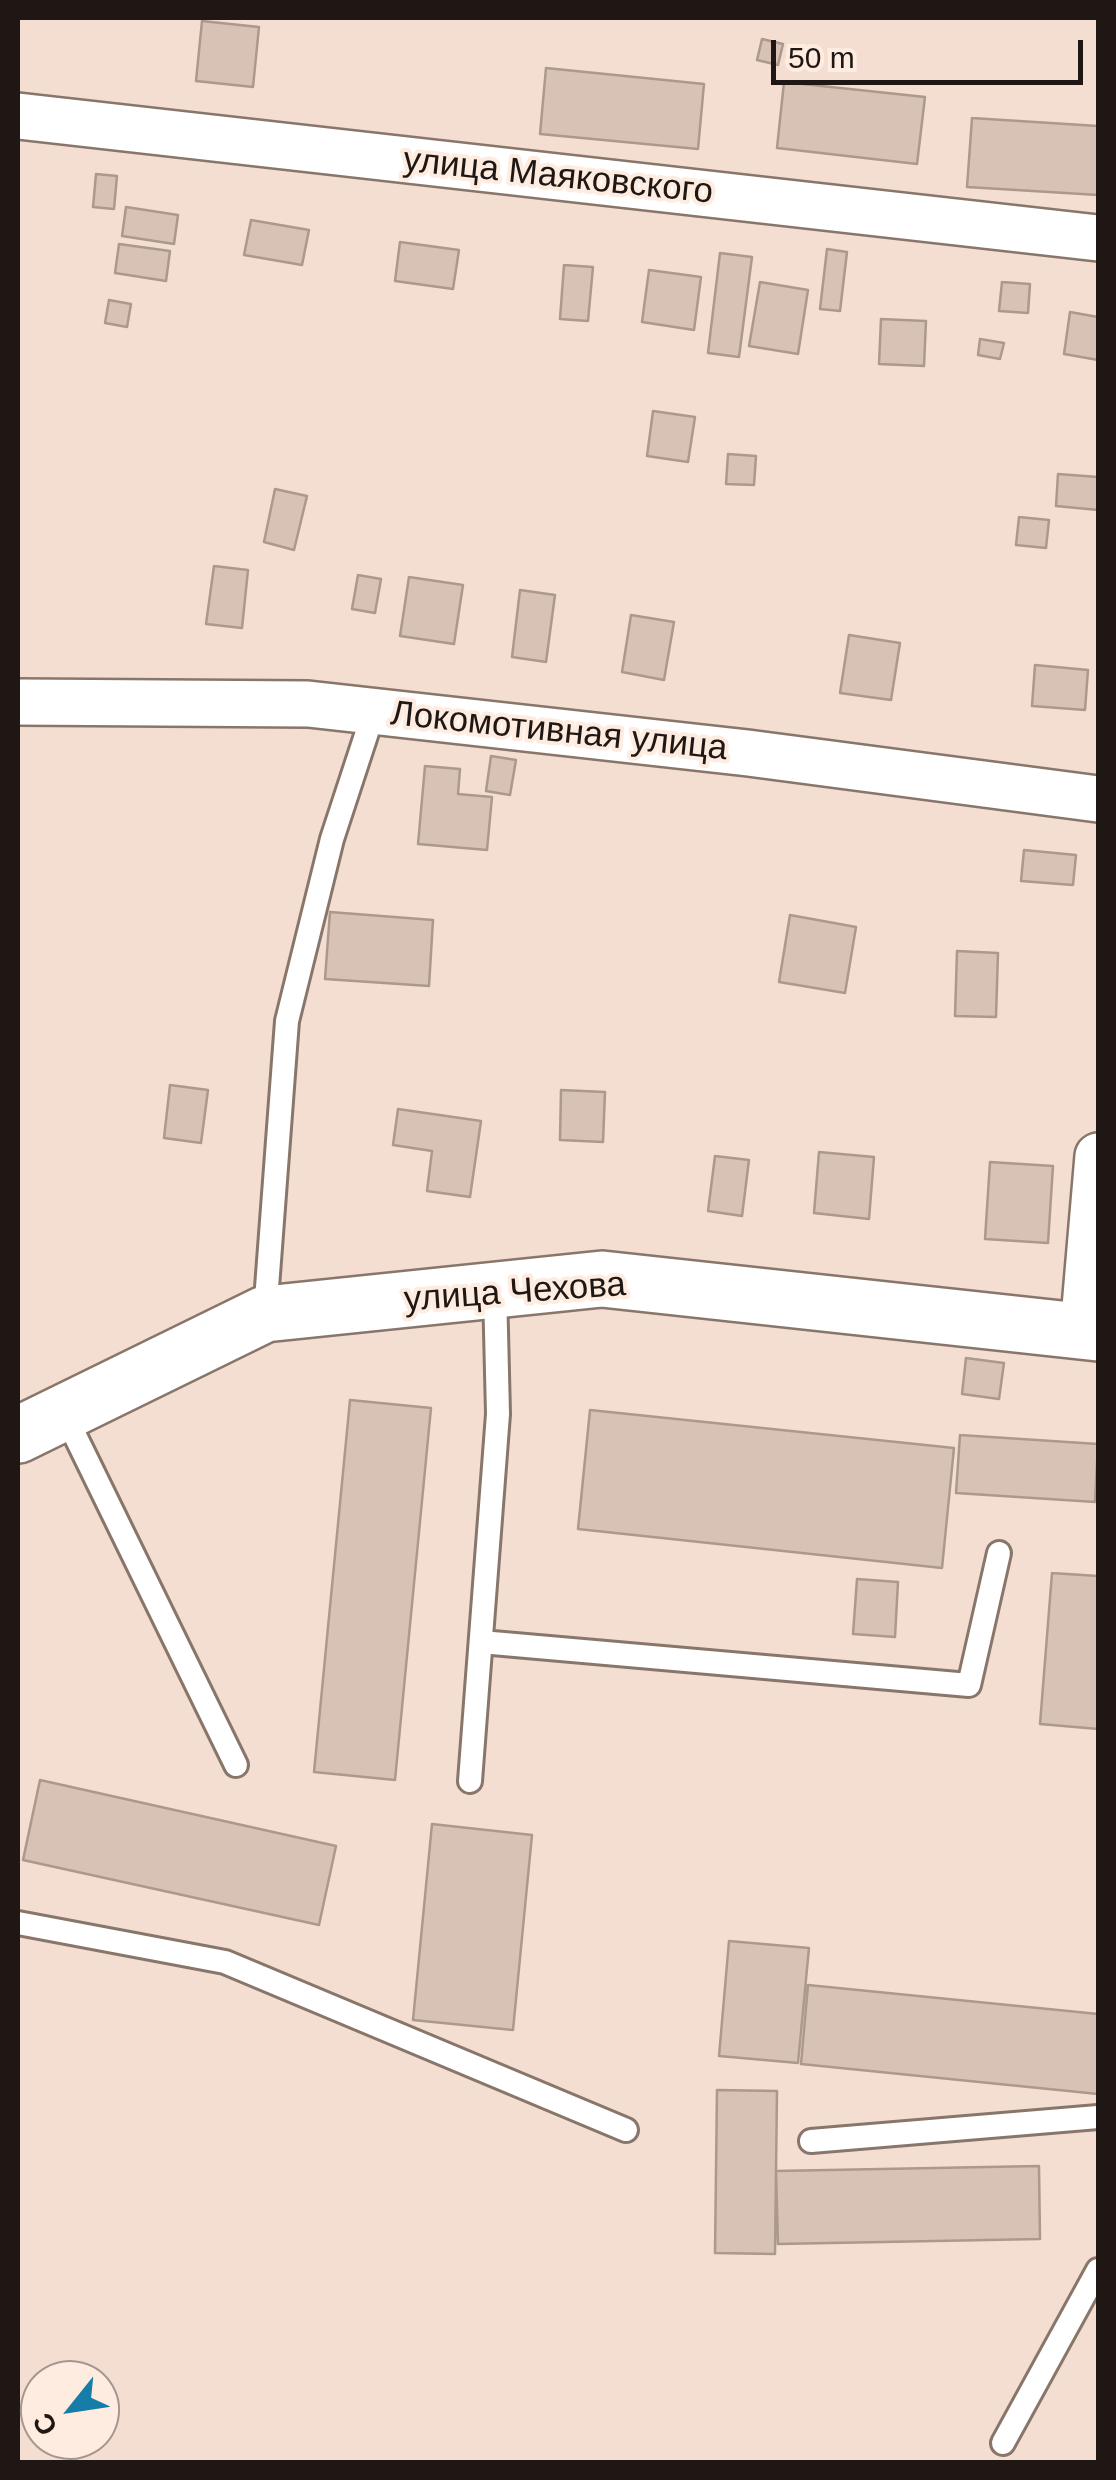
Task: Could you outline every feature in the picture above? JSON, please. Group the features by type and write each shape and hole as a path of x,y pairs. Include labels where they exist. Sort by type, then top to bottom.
{"street":[{"name":"улица Маяковского","path":"18,116 1098,238"},
{"name":"Локомотивная улица","path":"18,702 308,704 748,752 1098,799"},
{"path":"1091,1332 1098,1156"},
{"name":"улица Чехова","path":"40,1424 265,1314 602,1279 1091,1332"}],"lane":[{"path":"265,1314 287,1021 332,839 374,711"},
{"path":"470,1781 498,1414 495,1290"},
{"path":"40,1424 236,1765"},
{"path":"481,1642 969,1685 999,1553"},
{"path":"18,1923 224,1962 626,2130"},
{"path":"810,2141 1098,2117"},
{"path":"1003,2443 1098,2270"}],"building":[{"path":"202,21 259,27 253,87 196,81"},
{"path":"762,39 783,44 778,65 757,60"},
{"path":"546,68 704,84 698,149 540,134"},
{"path":"784,82 925,97 917,164 777,148"},
{"path":"972,118 1098,126 1098,195 967,187"},
{"path":"96,174 117,176 114,209 93,207"},
{"path":"126,207 178,215 174,244 122,236"},
{"path":"251,220 309,230 302,265 244,255"},
{"path":"400,242 459,250 453,289 395,281"},
{"path":"119,244 170,251 166,281 115,273"},
{"path":"827,249 847,252 840,311 820,309"},
{"path":"720,253 752,257 739,357 708,353"},
{"path":"564,265 593,267 588,321 560,319"},
{"path":"649,270 701,277 694,330 642,322"},
{"path":"760,282 808,290 798,354 749,346"},
{"path":"1002,282 1030,284 1028,313 999,311"},
{"path":"109,300 131,304 127,327 105,323"},
{"path":"1070,312 1098,317 1098,360 1064,354"},
{"path":"881,319 926,321 924,366 879,364"},
{"path":"980,339 1004,343 1000,359 978,355"},
{"path":"653,411 695,417 688,462 647,456"},
{"path":"728,454 756,456 754,485 726,484"},
{"path":"1058,474 1098,477 1098,510 1056,506"},
{"path":"275,489 307,496 294,550 264,542"},
{"path":"1019,517 1049,520 1046,548 1016,545"},
{"path":"214,566 248,570 242,628 206,624"},
{"path":"358,575 381,579 375,613 352,609"},
{"path":"409,577 463,585 454,644 400,636"},
{"path":"520,590 555,595 546,662 512,657"},
{"path":"631,615 674,622 664,680 622,672"},
{"path":"849,635 900,643 891,700 840,693"},
{"path":"1035,665 1088,670 1085,710 1032,706"},
{"path":"491,756 516,760 510,795 486,791"},
{"path":"425,766 460,769 458,794 492,797 487,850 418,844"},
{"path":"1024,850 1076,855 1073,885 1021,881"},
{"path":"330,912 433,920 429,986 325,979"},
{"path":"790,915 856,927 845,993 779,982"},
{"path":"957,951 998,953 996,1017 955,1016"},
{"path":"170,1085 208,1090 201,1143 164,1138"},
{"path":"561,1090 605,1092 603,1142 560,1140"},
{"path":"398,1109 481,1121 470,1197 427,1191 432,1151 393,1145"},
{"path":"819,1152 874,1157 869,1219 814,1213"},
{"path":"715,1156 749,1160 742,1216 708,1211"},
{"path":"990,1162 1053,1166 1048,1243 985,1239"},
{"path":"966,1358 1004,1363 999,1399 962,1394"},
{"path":"350,1400 431,1408 395,1780 314,1772"},
{"path":"590,1410 954,1448 942,1568 578,1529"},
{"path":"960,1435 1098,1444 1095,1502 956,1493"},
{"path":"1052,1573 1098,1576 1098,1729 1040,1724"},
{"path":"857,1579 898,1582 895,1637 853,1634"},
{"path":"40,1780 336,1846 319,1925 23,1860"},
{"path":"432,1824 532,1835 513,2030 413,2020"},
{"path":"729,1941 809,1948 798,2063 719,2056"},
{"path":"808,1985 1098,2014 1098,2094 801,2064"},
{"path":"717,2090 777,2091 775,2254 715,2253"},
{"path":"1039,2166 1040,2239 778,2244 776,2171"}]}
